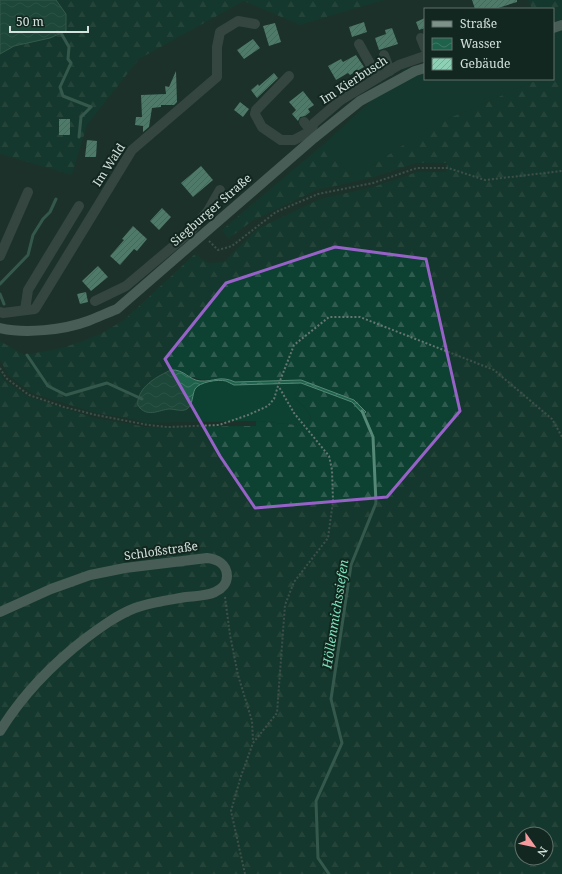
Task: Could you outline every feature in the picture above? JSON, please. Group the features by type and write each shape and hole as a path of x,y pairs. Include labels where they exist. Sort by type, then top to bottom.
{"main road":[{"name":"Siegburger Straße","path":"0,328 14,331 50,330 87,322 117,309 202,235 312,135 360,101 415,71 424,68"},
{"name":"Schloßstraße","path":"0,612 41,593 90,575 124,568 195,559 210,558 221,562 225,567 227,574 227,580 224,586"},
{"path":"0,731 19,703 38,680 72,649 106,624 138,607 213,593 224,586"}],"street":[{"name":"Im Wald","path":"0,312 3,313 35,309 132,150 217,77 217,48 220,32 238,21 255,24"},
{"path":"421,38 424,46"},
{"path":"359,44 378,78"},
{"path":"384,55 390,70"},
{"name":"Im Kierbusch","path":"312,135 314,123 341,100 399,65 424,56"},
{"path":"290,76 256,110 255,114 262,127 281,140 294,140 312,135 304,122"},
{"path":"95,301 126,286 189,233 208,211 220,190"},
{"path":"0,256 28,192"},
{"path":"25,310 28,290 79,206"},
{"path":"189,233 202,235"}],"path":[{"path":"202,235 218,250 232,246 276,212 318,194 373,183 417,168 448,168 485,180 562,171"},
{"path":"0,368 6,378 30,395 64,407 148,425 168,427 219,424 248,415 268,406 274,399 294,345 329,317 360,317 494,370 552,418 562,436"},
{"path":"246,874 232,811 241,776 253,742 277,714 285,605 294,582 328,538 333,501 332,470 329,456 294,412 278,386"},
{"path":"224,586 230,635 238,675 252,721 253,742"}],"highlighted area":[{"path":"335,247 426,259 460,411 387,497 255,508 220,456 165,359 226,283"}],"green space":[{"path":"56,0 384,0 300,25 244,1 139,59 87,125 72,175 0,154 0,54 14,46 50,38 65,14"},
{"path":"528,0 562,0 562,23 554,26 554,8 532,8"},
{"path":"562,26 562,70 554,74 554,28"},
{"path":"424,64 424,80 538,80 431,126 362,173 355,174 347,172 325,143 405,69"},
{"path":"562,70 562,874 0,874 0,372 4,380 29,397 95,418 147,427 256,426 256,421 307,426 311,417 305,408 294,397 301,383 352,402 363,413 354,400 301,380 235,382 224,379 203,380 193,377 138,401 138,406 126,418 96,413 31,393 9,376 0,360 0,341 24,355 62,348 83,341 102,333 124,320 195,254 208,263 224,262 257,229 320,199 373,187 417,172 446,172 447,163 416,163 371,178 317,190 252,221 228,239 222,230 325,143 347,172 355,174 362,173 431,126 538,80 554,80 554,74"},
{"path":"226,381 234,385 301,383 294,397 305,408 311,417 307,426 256,421 147,423 126,418 138,406 141,409 187,409 191,403 193,392 198,385"}],"water":[{"path":"0,0 56,0 66,14 66,31 50,38 14,46 0,54"},
{"path":"171,370 179,371 193,379 200,381 221,379 235,382 301,380 354,400 366,412 363,414 352,402 301,383 234,385 226,381 218,380 204,383 197,387 194,391 189,407 185,410 169,409 150,413 143,411 139,407 138,402 146,385"}],"building":[{"path":"472,0 517,0 517,2 498,8 475,8"},
{"path":"424,18 424,28 419,30 416,22"},
{"path":"364,22 367,32 352,37 349,27"},
{"path":"275,23 281,42 269,46 263,26"},
{"path":"392,28 398,44 379,50 375,38 386,34 385,30"},
{"path":"253,39 260,48 244,59 237,50"},
{"path":"356,55 364,67 350,75 348,73 336,80 328,66 341,59 343,62"},
{"path":"176,71 177,102 174,105 161,105 161,107 152,108 149,127 143,132 143,126 135,125 136,117 142,117 141,95 166,94 165,86 169,87"},
{"path":"274,73 278,78 257,98 251,90 258,84 259,86"},
{"path":"303,91 314,105 308,109 310,112 305,116 300,117 298,121 292,114 296,110 289,102"},
{"path":"240,102 249,109 243,117 234,110"},
{"path":"59,119 70,119 70,135 59,135"},
{"path":"87,140 97,141 96,157 85,157"},
{"path":"201,166 213,180 193,197 181,183"},
{"path":"162,208 171,217 159,230 150,221"},
{"path":"133,226 147,239 137,251 134,249 120,265 110,256 124,240 122,239"},
{"path":"98,266 108,277 91,291 82,281"},
{"path":"86,292 88,302 80,304 77,294"}],"waterway":[{"name":"Höllenmichssiefen","path":"57,32 61,33 69,47 68,59 71,63 60,87 63,96 91,107 81,117 79,137"},
{"name":"Höllenmichssiefen","path":"0,284 28,255 33,235 43,219 50,212 56,199"},
{"name":"Höllenmichssiefen","path":"0,294 4,304"},
{"name":"Höllenmichssiefen","path":"27,355 48,386 66,395 107,383 142,399"},
{"name":"Höllenmichssiefen","path":"329,874 318,858 316,801 342,743 331,699 351,565 376,503 373,437 362,411"}]}
